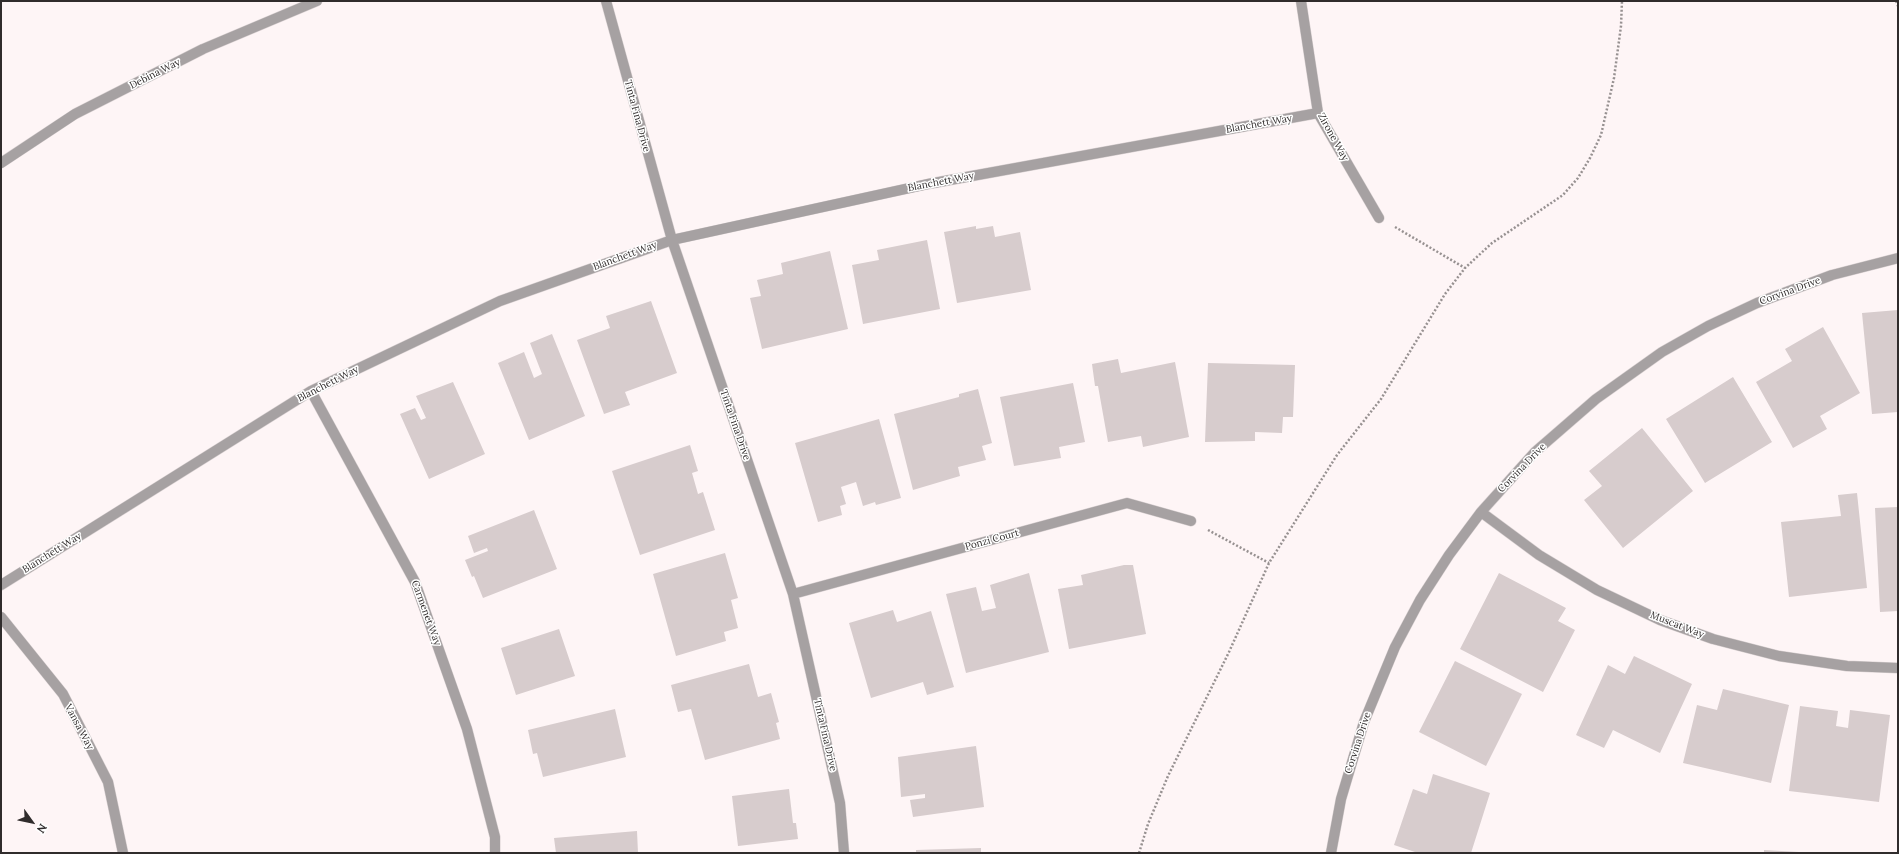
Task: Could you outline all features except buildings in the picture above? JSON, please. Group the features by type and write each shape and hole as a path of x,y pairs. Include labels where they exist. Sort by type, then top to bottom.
{"street":[{"name":"Debina Way","path":"1,163 82,111 203,49 317,1"},
{"name":"Tinta Fina Drive","path":"606,1 672,240 793,594 840,803 844,853"},
{"name":"Zirone Way","path":"1301,1 1318,113 1379,218"},
{"name":"Blanchett Way","path":"1,585 311,391 500,301 672,240 928,184 1318,113"},
{"name":"Corvina Drive","path":"1331,853 1341,799 1364,722 1395,647 1420,600 1481,512 1536,452 1596,399 1662,352 1708,326 1757,303 1832,275 1898,258"},
{"name":"Carmenet Way","path":"311,391 415,582 467,729 495,837 495,853"},
{"name":"Ponzi Court","path":"793,594 1126,503 1191,520"},
{"name":"Muscat Way","path":"1481,512 1539,555 1597,590 1660,620 1713,639 1779,656 1847,666 1898,668"},
{"name":"Vansa Way","path":"1,617 62,694 98,762 108,782 123,853"}],"path":[{"path":"1138,853 1148,824 1168,776 1222,665 1269,563 1337,455 1381,399 1445,294 1465,268 1492,243 1563,195 1578,178 1590,158 1601,135 1614,78 1621,26 1622,1"},
{"path":"1896,1 1898,6"},
{"path":"1379,218 1465,268"},
{"path":"1191,520 1269,563"}]}
